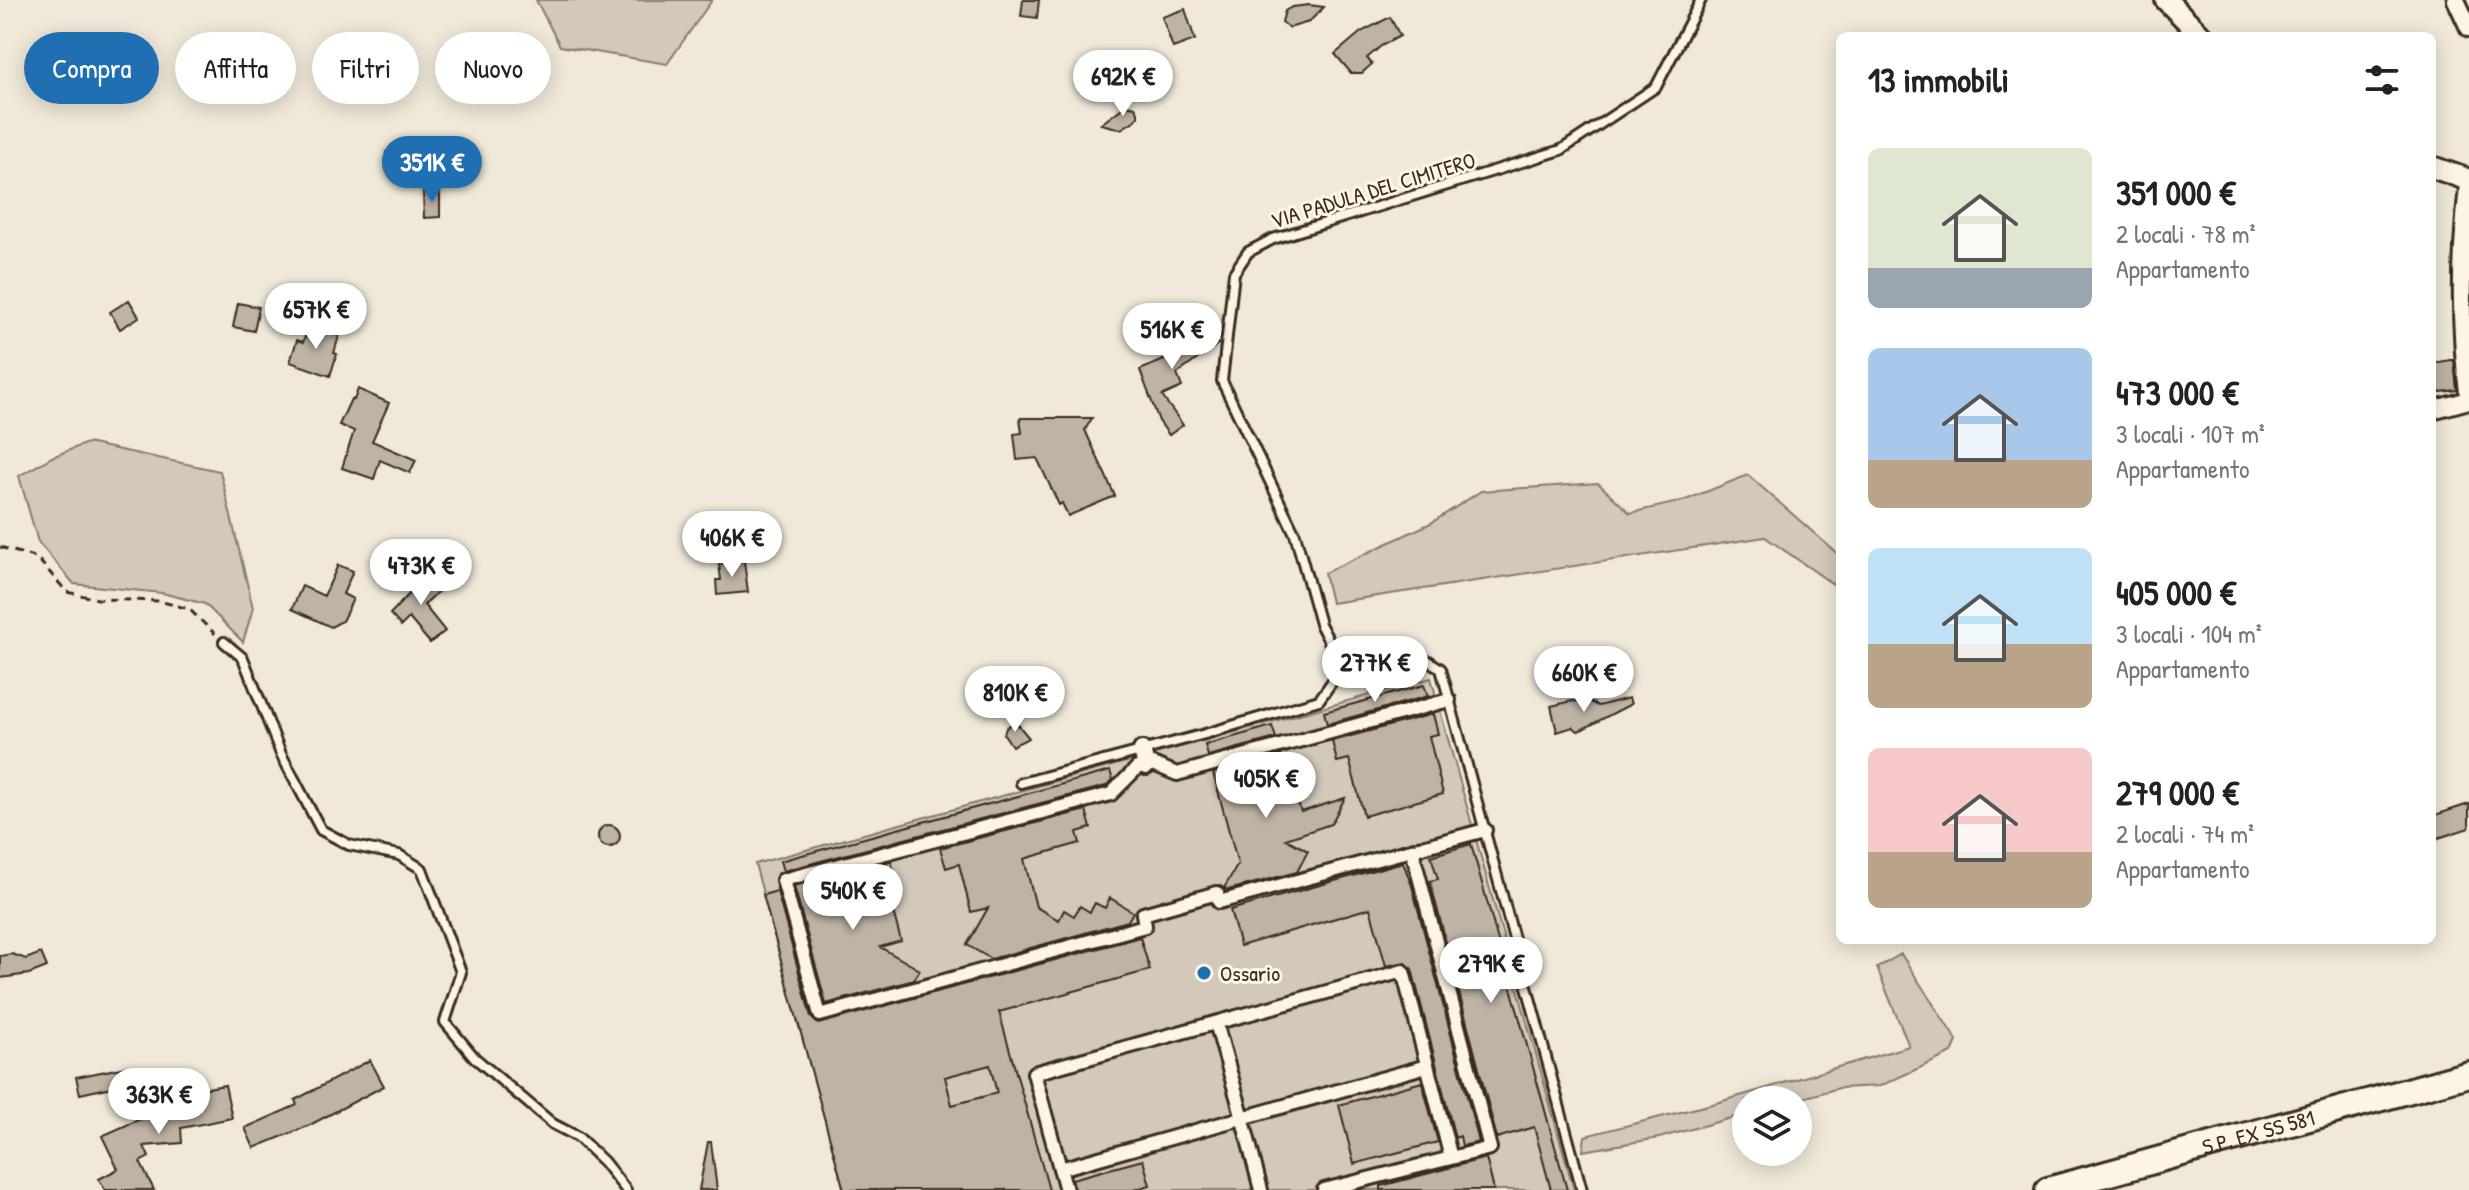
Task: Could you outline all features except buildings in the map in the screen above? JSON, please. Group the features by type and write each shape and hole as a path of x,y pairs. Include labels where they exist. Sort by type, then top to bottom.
{"main road":[{"name":"S.P. EX SS 581","path":"2048,1190 2469,1074"}],"street":[{"path":"2166,0 2198,32"},
{"path":"2456,0 2469,28"},
{"path":"2436,168 2469,180 2464,221 2462,347 2469,400 2436,409"},
{"path":"1449,700 1177,774 1144,758 1111,794 783,880 820,1015 1145,926 1143,914 1217,893 1219,902 1485,830"},
{"path":"1324,1190 1490,1148 1412,850"},
{"path":"1066,1190 1034,1073 1403,971 1451,1158"},
{"path":"1216,1023 1261,1190"},
{"path":"1060,1169 1244,1121 1427,1066"}],"lane":[{"name":"VIA PADULA DEL CIMITERO","path":"1349,658 1338,658 1320,624 1295,534 1222,381 1234,273 1248,252 1273,239 1561,150 1656,87 1701,0"},
{"path":"224,642 243,658 281,754 321,830 349,845 399,855 422,869 461,972 445,1022 475,1058 553,1124 578,1137 604,1162 626,1190"},
{"path":"1021,783 1144,758 1205,734 1319,700 1349,658 1429,661 1441,669 1582,1190"}],"path":[{"path":"0,547 37,558 67,592 98,599 159,601 189,609 224,642"}],"shaded area":[{"path":"536,0 712,0 667,64 560,46"},
{"path":"87,443 220,471 253,608 243,642 205,604 162,593 74,584 38,542 19,476 52,457"},
{"path":"1748,475 1836,552 1836,586 1765,537 1331,603 1324,573 1431,523 1481,491 1598,483 1630,513 1683,501"},
{"path":"1431,678 1574,1190 844,1190 755,864"},
{"path":"1901,954 1957,1041 1952,1053 1880,1086 1839,1088 1812,1096 1812,1086 1774,1086 1909,1046 1877,968"},
{"path":"1732,1098 1732,1118 1659,1138 1583,1151 1585,1136"}],"place":[{"name":"Ossario","path":"1204,973"}]}
